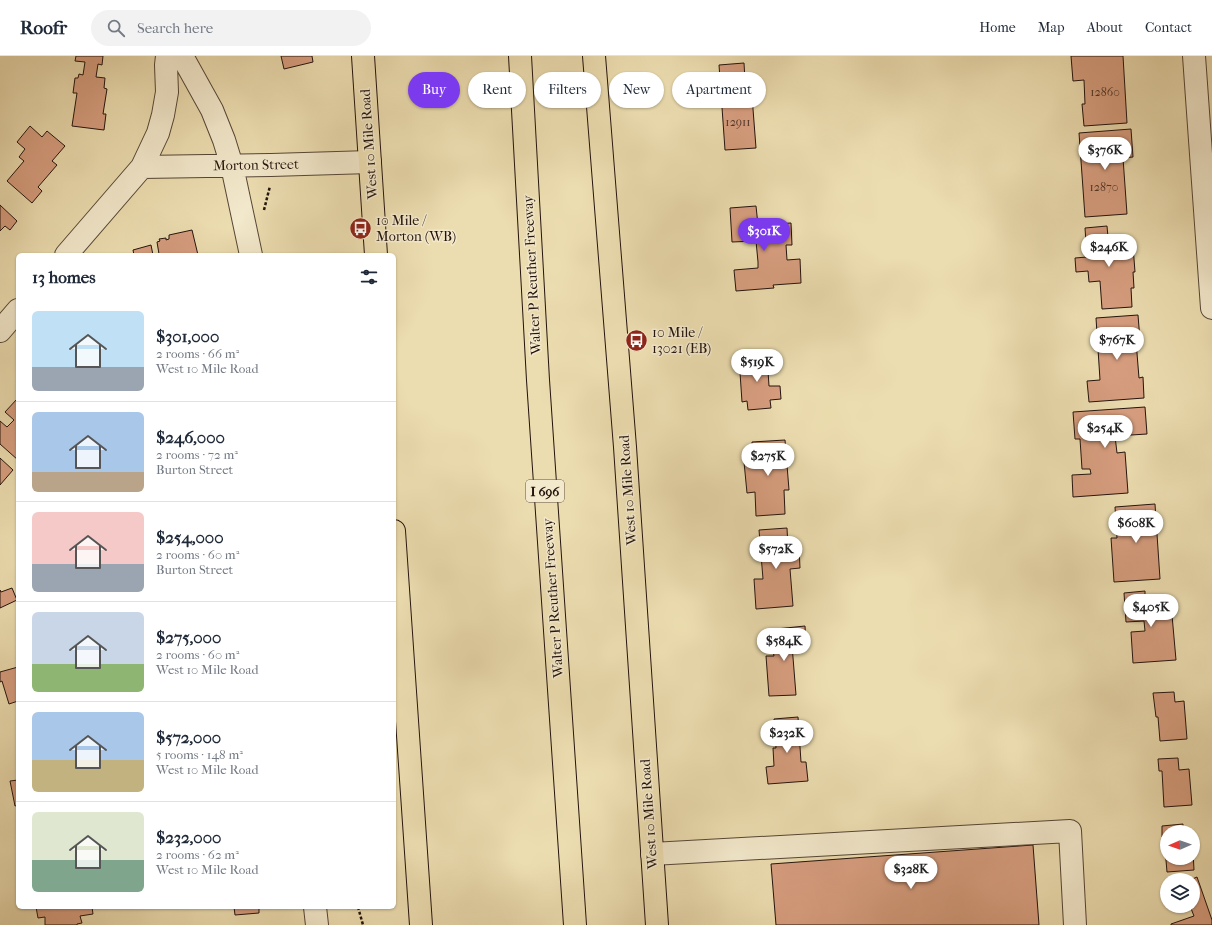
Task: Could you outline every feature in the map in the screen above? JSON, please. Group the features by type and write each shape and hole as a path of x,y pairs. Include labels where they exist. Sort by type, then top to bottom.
{"main road":[{"name":"West 10 Mile Road","path":"363,56 376,253"},
{"name":"Walter P Reuther Freeway","path":"520,56 538,388 575,925"},
{"name":"West 10 Mile Road","path":"594,56 624,440 657,925"},
{"path":"396,560 421,925"}],"street":[{"path":"68,253 142,167 158,133 163,115 167,92 167,56"},
{"path":"182,56 212,110 224,140 232,166 251,253"},
{"path":"1194,56 1212,308"},
{"name":"Morton Street","path":"142,167 370,162"},
{"path":"0,331 16,312"},
{"path":"652,854 1070,831 1075,925"},
{"path":"315,909 317,925"}],"path":[{"path":"264,212 271,180"},
{"path":"359,909 363,925"}],"building":[{"path":"76,56 103,56 102,65 98,64 96,77 105,78 104,88 107,89 103,114 106,114 104,130 72,126 77,93 73,93 75,78 78,78 79,74 83,75 85,62 75,61"},
{"path":"281,56 312,56 313,62 284,69"},
{"path":"1071,56 1123,56 1127,123 1084,126 1082,104 1085,104 1084,80 1073,81"},
{"path":"744,63 745,72 719,72 719,65"},
{"path":"722,108 753,108 756,148 725,150"},
{"path":"30,126 42,137 47,131 65,146 52,161 57,165 38,187 42,191 32,203 7,181 24,161 19,157 25,149 17,142"},
{"path":"1131,129 1133,157 1123,158 1127,214 1085,217 1079,133"},
{"path":"0,205 17,221 10,230 5,226 0,231"},
{"path":"756,206 758,225 791,223 792,245 786,245 787,260 800,259 801,283 773,285 774,288 736,291 734,270 758,268 758,262 756,241 732,242 730,208"},
{"path":"1107,226 1109,248 1133,246 1135,272 1133,272 1134,288 1131,288 1132,307 1102,309 1100,281 1089,282 1088,271 1076,272 1075,258 1087,257 1085,228"},
{"path":"192,230 198,253 159,253 157,242 160,241 159,239 169,239 169,235"},
{"path":"151,245 153,253 134,253 133,250"},
{"path":"1138,315 1140,340 1136,341 1139,378 1143,377 1144,398 1089,402 1087,381 1100,380 1096,318"},
{"path":"767,356 769,386 780,386 781,399 770,400 771,408 748,410 747,401 742,402 739,358"},
{"path":"16,400 16,458 0,444 0,421 7,427 14,420 5,412"},
{"path":"1145,407 1147,434 1115,436 1117,453 1125,452 1128,493 1073,497 1072,475 1091,474 1090,469 1082,469 1080,439 1075,439 1073,412"},
{"path":"785,440 789,490 784,490 785,514 756,516 755,492 747,493 744,462 748,462 748,455 752,454 752,442"},
{"path":"0,458 13,470 0,485"},
{"path":"1155,504 1160,579 1114,582 1111,538 1117,538 1115,507"},
{"path":"787,528 788,548 799,547 800,568 790,569 793,606 756,609 754,579 763,579 759,530"},
{"path":"12,588 16,600 0,608 0,590 1,592"},
{"path":"1145,591 1145,596 1167,595 1168,615 1172,615 1176,660 1133,663 1131,632 1145,631 1144,621 1126,622 1124,593"},
{"path":"805,626 806,644 792,645 796,695 769,696 766,656 774,656 772,646 777,645 776,629"},
{"path":"16,668 16,702 9,704 2,681 0,682 0,672"},
{"path":"1174,692 1175,702 1184,701 1187,739 1160,741 1158,717 1156,717 1153,693"},
{"path":"798,717 801,762 806,762 808,781 768,784 766,767 774,766 773,748 776,748 774,719"},
{"path":"1178,758 1179,770 1189,769 1192,805 1164,807 1162,771 1159,771 1158,759"},
{"path":"16,780 15,806 10,781"},
{"path":"1033,845 1039,925 776,925 771,864"},
{"path":"1166,865 1194,865 1194,870 1167,872"},
{"path":"1200,886 1212,920 1212,925 1171,925 1194,916 1193,913 1200,913"},
{"path":"36,909 92,909 93,914 80,916 82,923 77,925 45,925 45,917 38,918"},
{"path":"234,909 259,909 259,913 235,915"}],"place":[{"name":"10 Mile / Morton (WB)","path":"361,228"},
{"name":"10 Mile / 13021 (EB)","path":"636,340"}]}
